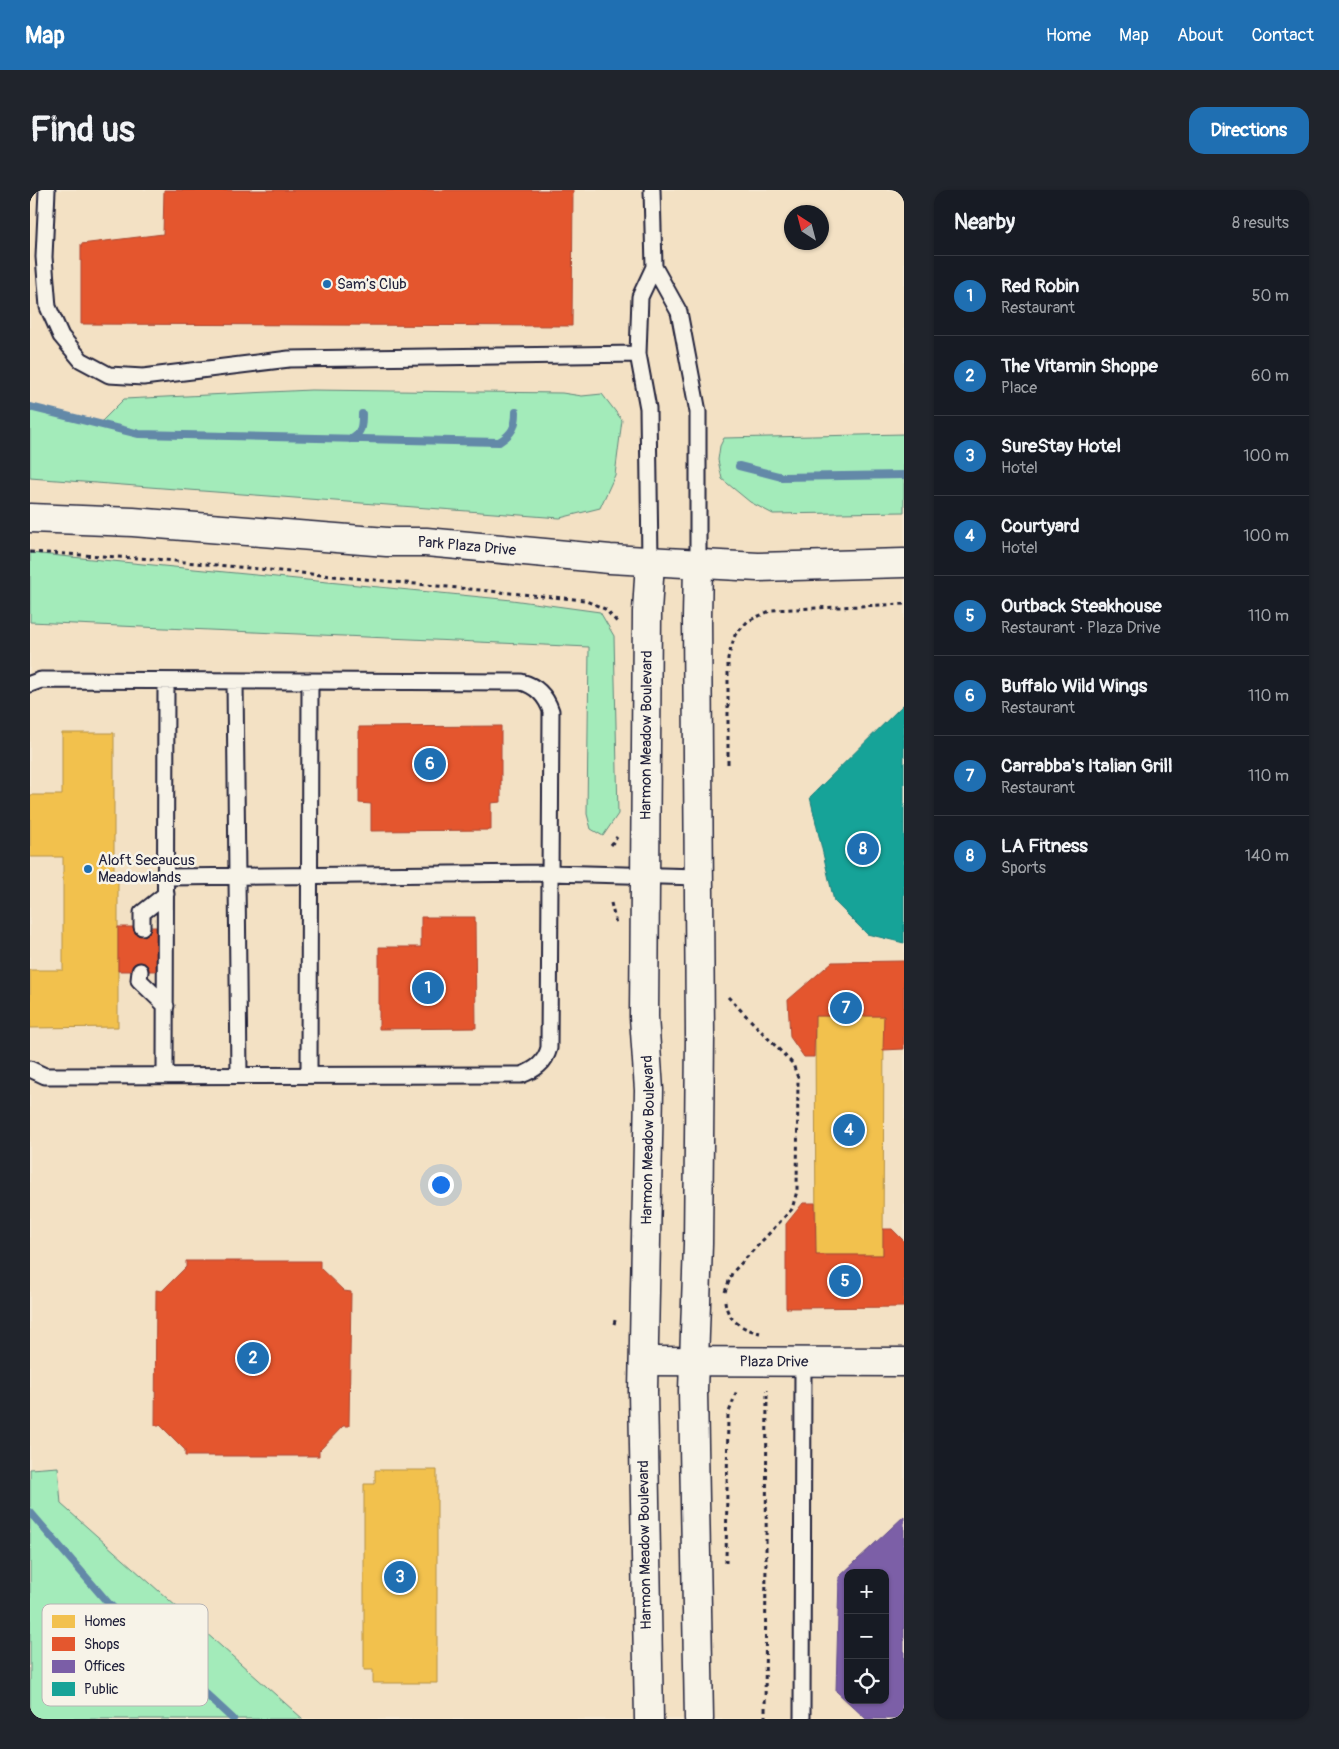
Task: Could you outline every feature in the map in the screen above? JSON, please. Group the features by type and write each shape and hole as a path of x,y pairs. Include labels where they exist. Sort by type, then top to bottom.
{"street":[{"name":"Park Plaza Drive","path":"30,518 133,522 387,542 426,542 698,564 758,567 904,563"},
{"name":"Harmon Meadow Boulevard","path":"649,1719 644,1552 644,1361 649,1090 644,1017 647,612 650,561"},
{"path":"698,564 696,618 699,877 698,1244 693,1361 699,1719"},
{"name":"Plaza Drive","path":"644,1361 904,1362"}],"lane":[{"path":"47,190 44,257 48,306 61,336 81,360 110,375 143,377 288,359 638,354"},
{"path":"650,561 648,408 638,354 640,297 654,267 652,190"},
{"path":"654,267 679,312 698,412 698,564"},
{"path":"30,684 41,680 521,682 536,689 548,702 551,711 548,1048 546,1057 541,1064 522,1075 45,1076 30,1069"},
{"path":"165,1075 166,681"},
{"path":"235,681 240,1075"},
{"path":"309,1075 310,681"},
{"path":"166,876 550,873 699,877"},
{"path":"142,927 142,913 166,894"},
{"path":"140,972 139,980 166,1006"},
{"path":"802,1362 802,1719"}],"path":[{"path":"30,552 154,559 584,600 605,609 623,627"},
{"path":"728,766 728,658 735,635 748,621 772,610 904,604"},
{"path":"611,845 622,831"},
{"path":"727,993 728,999 793,1064 798,1078 797,1191 792,1209 779,1226 732,1273 725,1292 726,1306 742,1328 770,1333"},
{"path":"726,1569 728,1415 735,1390"},
{"path":"765,1719 767,1390"}],"shaded area":[{"path":"30,190 904,190 904,1719 30,1719"}],"green space":[{"path":"311,390 562,393 582,396 602,394 622,420 615,475 600,508 560,518 30,478 30,407 99,424 124,399"},
{"path":"904,434 904,512 773,514 750,502 722,479 718,460 720,446 724,438"},
{"path":"30,553 512,600 600,612 614,636 618,814 603,836 591,829 587,814 589,647 30,622"},
{"path":"58,1467 61,1504 174,1604 42,1604 42,1706 208,1706 208,1635 303,1719 30,1719 30,1469"}],"building: Homes":[{"name":"Aloft Secaucus Meadowlands","path":"62,733 114,733 114,880 118,881 118,1027 30,1028 30,970 63,970 63,857 30,857 30,795 62,795"},
{"path":"815,1016 884,1016 883,1255 816,1255"},
{"path":"375,1470 437,1470 437,1683 373,1683 373,1670 364,1670 364,1484 375,1484"}],"building: Shops":[{"name":"Sam's Club","path":"164,190 573,190 572,326 81,324 81,244 163,234"},
{"path":"501,726 501,802 491,803 491,830 371,831 371,804 359,803 359,727"},
{"path":"421,917 475,917 476,1028 379,1029 379,947 421,947"},
{"path":"118,927 156,927 156,971 118,971"},
{"path":"904,961 904,1049 883,1050 884,1016 815,1016 814,1057 804,1057 790,1037 788,1000 832,962"},
{"path":"803,1203 815,1203 816,1255 883,1255 883,1229 892,1229 904,1241 904,1307 786,1308 786,1224"},
{"path":"186,1261 320,1261 320,1268 344,1291 351,1292 349,1426 343,1426 319,1451 319,1456 185,1456 185,1450 160,1425 155,1425 156,1290 162,1291 186,1267"}],"building: Offices":[{"path":"904,1516 904,1719 866,1719 850,1704 889,1704 889,1569 848,1569"},
{"path":"844,1572 844,1698 836,1691 839,1577"}],"building: Public":[{"path":"904,704 904,943 867,934 834,901 810,797"}],"waterway":[{"path":"30,407 139,434 499,442 512,430 516,412"},
{"path":"350,439 361,429 362,414"},
{"path":"739,466 782,477 904,475"},
{"path":"30,1512 109,1604"},
{"path":"208,1696 233,1719"}],"place":[{"name":"Sam's Club","path":"327,284"},
{"name":"Buffalo Wild Wings","path":"430,764"},
{"name":"LA Fitness","path":"863,849"},
{"name":"Aloft Secaucus Meadowlands","path":"88,869"},
{"name":"Red Robin","path":"428,988"},
{"name":"Carrabba's Italian Grill","path":"846,1008"},
{"name":"Courtyard","path":"849,1130"},
{"name":"Outback Steakhouse","path":"845,1281"},
{"name":"The Vitamin Shoppe","path":"253,1358"},
{"name":"SureStay Hotel","path":"400,1577"}]}
